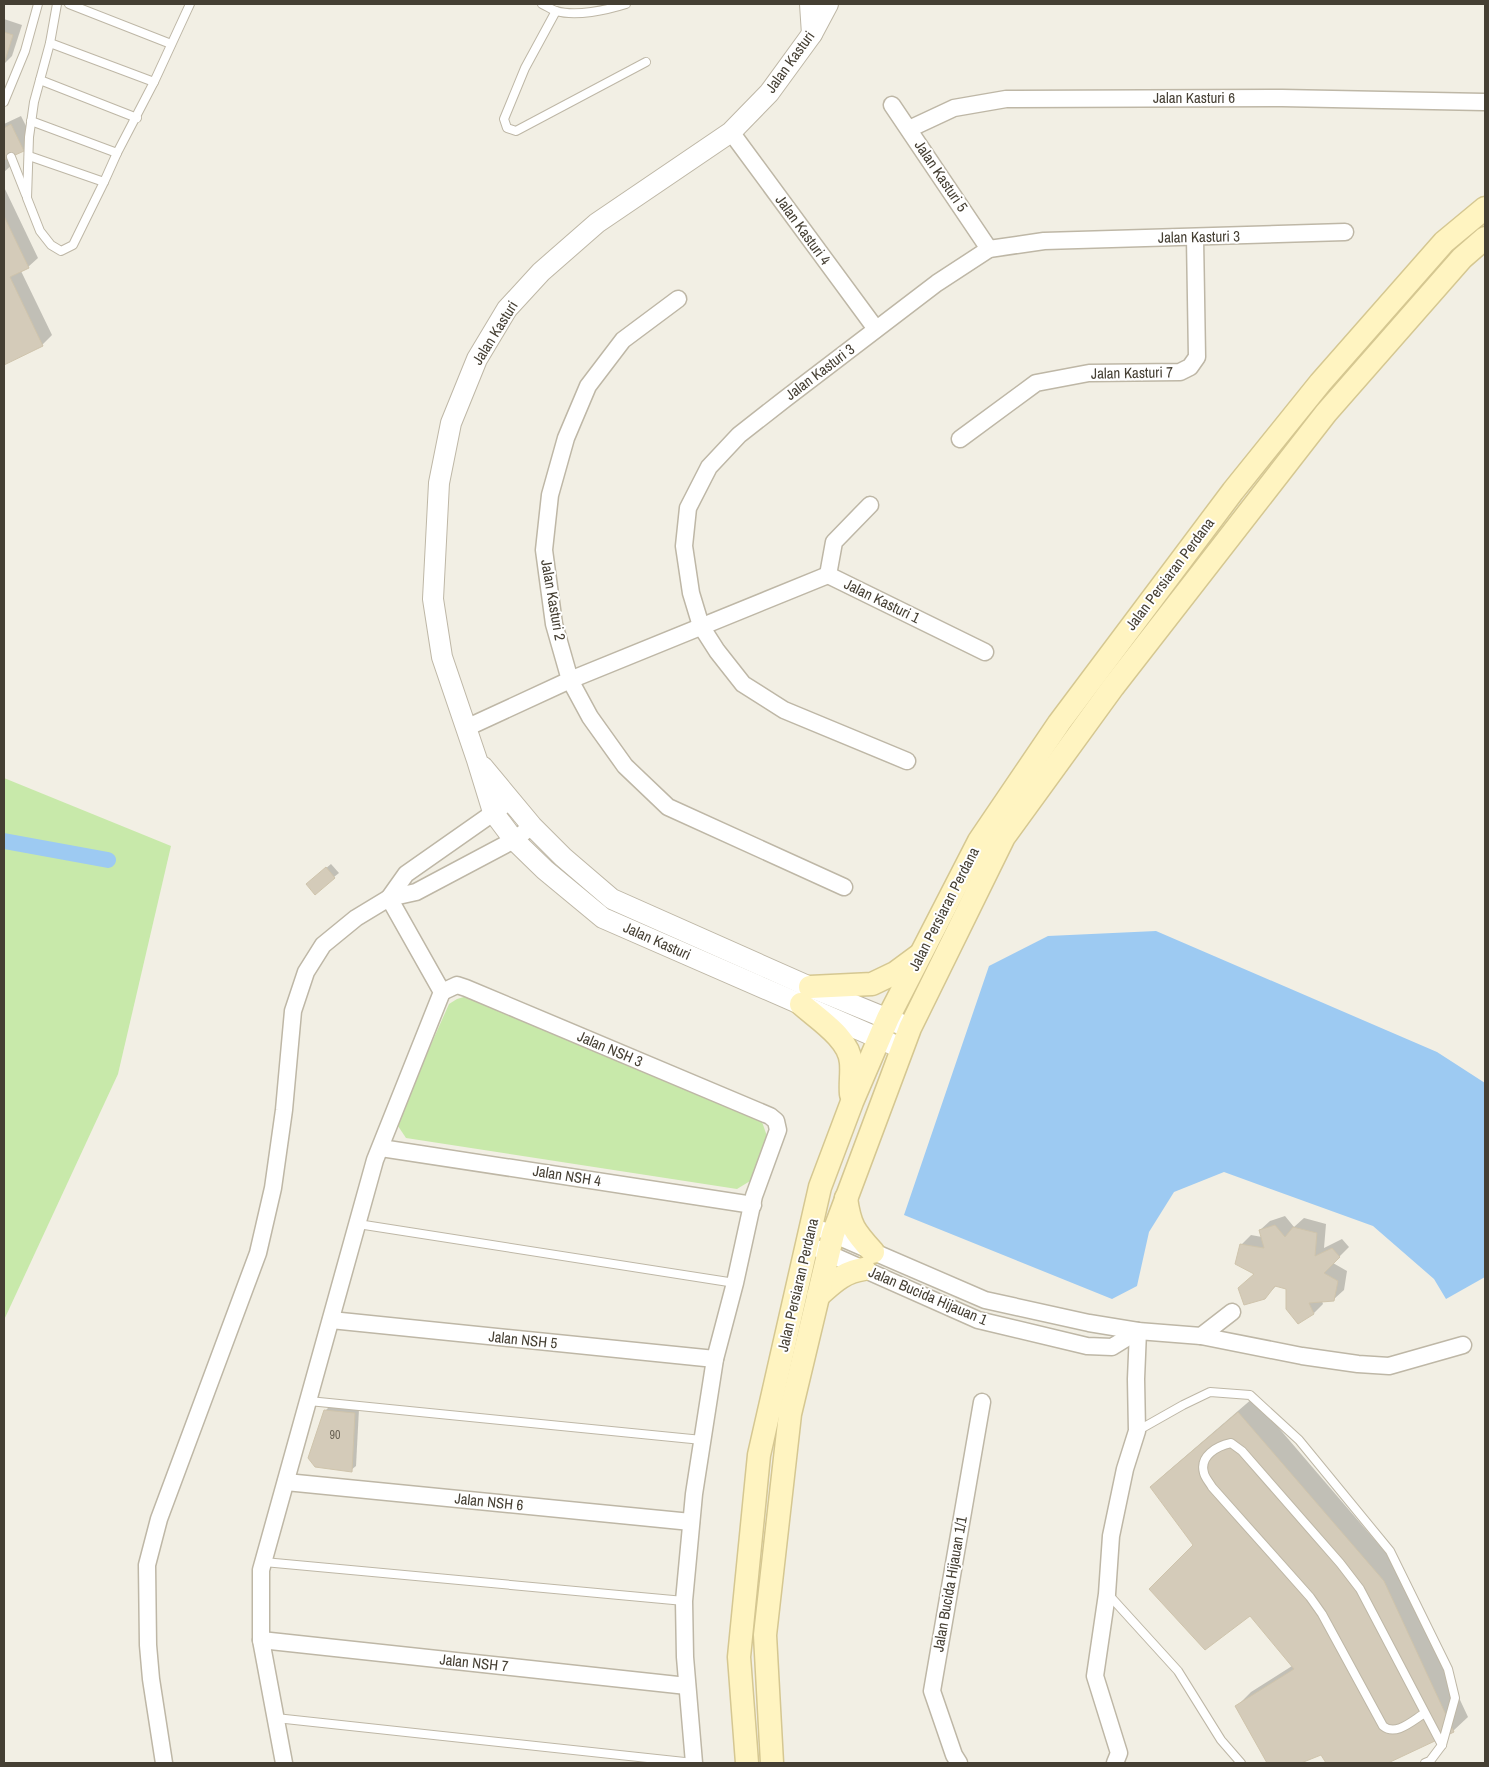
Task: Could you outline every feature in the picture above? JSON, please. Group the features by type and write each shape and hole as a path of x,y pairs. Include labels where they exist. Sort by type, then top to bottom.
{"main road":[{"name":"Jalan Persiaran Perdana","path":"746,1763 739,1658 759,1455 820,1187 852,1102 883,1028 979,842 1059,723 1233,491 1320,383 1444,242 1485,208"},
{"name":"Jalan Persiaran Perdana","path":"772,1763 765,1635 790,1414 830,1244 905,1038 1004,837 1101,703 1326,413 1462,258 1485,238"},
{"path":"852,1102 851,1061 842,1039 806,996 872,984 895,973 923,952"},
{"path":"818,1296 844,1275 868,1260 850,1221 846,1198"}],"street":[{"path":"810,4 812,34"},
{"name":"Jalan Kasturi","path":"828,4 812,34 769,93 731,132 597,223 541,272 508,309 477,359 451,423 440,483 433,599 442,657 493,812 514,840 545,870 603,918 806,996 905,1038"},
{"name":"Jalan Kasturi 6","path":"909,129 954,108 1006,99 1282,98 1484,102"},
{"name":"Jalan Kasturi 5","path":"892,105 989,248"},
{"name":"Jalan Kasturi 4","path":"731,132 876,329"},
{"name":"Jalan Kasturi 3","path":"907,761 784,710 743,684 717,651 701,626 691,593 684,546 688,508 709,467 740,435 937,283 989,248 1044,241 1195,238 1345,232"},
{"name":"Jalan Kasturi 7","path":"960,439 1036,384 1089,372 1180,372 1190,367 1197,357 1195,238"},
{"name":"Jalan Kasturi 2","path":"678,299 623,340 588,386 566,438 550,495 544,550 554,624 570,680 590,716 625,766 668,807 844,887"},
{"name":"Jalan Kasturi 1","path":"870,505 834,542 828,575 985,652"},
{"path":"466,728 570,680 828,575"},
{"name":"Jalan Kasturi","path":"477,760 532,826 563,857 612,899 806,996"},
{"path":"390,898 406,874 511,800"},
{"path":"164,1763 151,1679 147,1566 159,1519 258,1253 273,1188 284,1110 293,1011 306,972 323,945 356,918 390,898 416,892 514,840 532,826"},
{"path":"284,1763 261,1640 262,1570 375,1160 442,992 390,898"},
{"name":"Jalan NSH 3","path":"442,992 457,985 466,988 770,1116 776,1121 778,1130 754,1196 753,1205"},
{"name":"Jalan NSH 4","path":"380,1148 753,1205"},
{"path":"694,1763 687,1686 684,1602 691,1522 715,1359 753,1205"},
{"name":"Jalan Bucida Hijauan 1","path":"809,1235 868,1260 986,1300 1089,1323 1138,1331 1201,1336 1302,1356 1358,1364 1389,1366 1462,1345"},
{"name":"Jalan Bucida Hijauan 1","path":"868,1260 978,1320 1087,1346 1112,1347 1138,1331"},
{"path":"1201,1336 1232,1312"},
{"name":"Jalan NSH 5","path":"331,1320 715,1359"},
{"path":"1114,1763 1119,1753 1095,1676 1107,1594 1111,1536 1125,1469 1137,1431 1136,1379 1138,1331"},
{"name":"Jalan Bucida Hijauan 1/1","path":"959,1763 954,1755 932,1691 982,1402"},
{"name":"Jalan NSH 6","path":"286,1482 691,1522"},
{"name":"Jalan NSH 7","path":"261,1640 687,1686"}],"lane":[{"path":"4,102 25,51 38,4"},
{"path":"27,198 31,120 50,43 57,4"},
{"path":"69,4 171,44"},
{"path":"12,157 40,232 51,245 61,251 73,245 117,153 137,118 190,4"},
{"path":"542,4 556,11 584,13 626,4"},
{"path":"556,11 524,68 504,119 507,128 516,131 646,62"},
{"path":"50,43 154,82"},
{"path":"40,80 137,118"},
{"path":"31,120 117,153"},
{"path":"29,156 104,182"},
{"path":"358,1224 735,1283"},
{"path":"1137,1431 1210,1392 1250,1394 1299,1440 1390,1551 1448,1669 1455,1698 1442,1745 1430,1761 1426,1763"},
{"path":"309,1401 702,1440"},
{"path":"1425,1713 1395,1731 1388,1730 1383,1726 1322,1614 1310,1597 1212,1487 1204,1473 1203,1463 1219,1446 1231,1443 1242,1451 1340,1564 1360,1590 1442,1745"},
{"path":"264,1562 684,1602"},
{"path":"1107,1594 1178,1670 1221,1740 1241,1763"},
{"path":"275,1718 694,1763"}],"green space":[{"path":"4,778 171,846 118,1074 4,1320"},
{"path":"467,996 761,1119 768,1139 755,1178 737,1189 406,1138 396,1123 449,1004"}],"water":[{"path":"1156,931 1437,1052 1485,1083 1485,1277 1446,1299 1434,1279 1373,1226 1224,1172 1174,1192 1149,1232 1137,1286 1112,1299 904,1215 989,966 1048,936"}],"building":[{"path":"4,32 13,35 4,64"},
{"path":"11,124 24,151 4,160 4,128"},
{"path":"4,216 29,268 10,277 43,346 4,365"},
{"path":"326,867 335,878 315,895 306,884"},
{"path":"1275,1225 1285,1237 1293,1227 1317,1233 1315,1256 1332,1248 1340,1257 1324,1273 1338,1281 1334,1301 1309,1303 1314,1314 1298,1324 1286,1309 1286,1289 1275,1286 1265,1299 1244,1305 1238,1288 1254,1274 1235,1264 1240,1244 1264,1248 1259,1230"},
{"path":"324,1410 355,1413 352,1472 315,1467 308,1458"},
{"path":"1238,1412 1384,1581 1454,1732 1388,1763 1326,1763 1321,1755 1301,1763 1267,1763 1235,1706 1294,1669 1250,1616 1205,1650 1149,1589 1193,1545 1150,1487"}],"waterway":[{"path":"4,841 108,860"}]}
